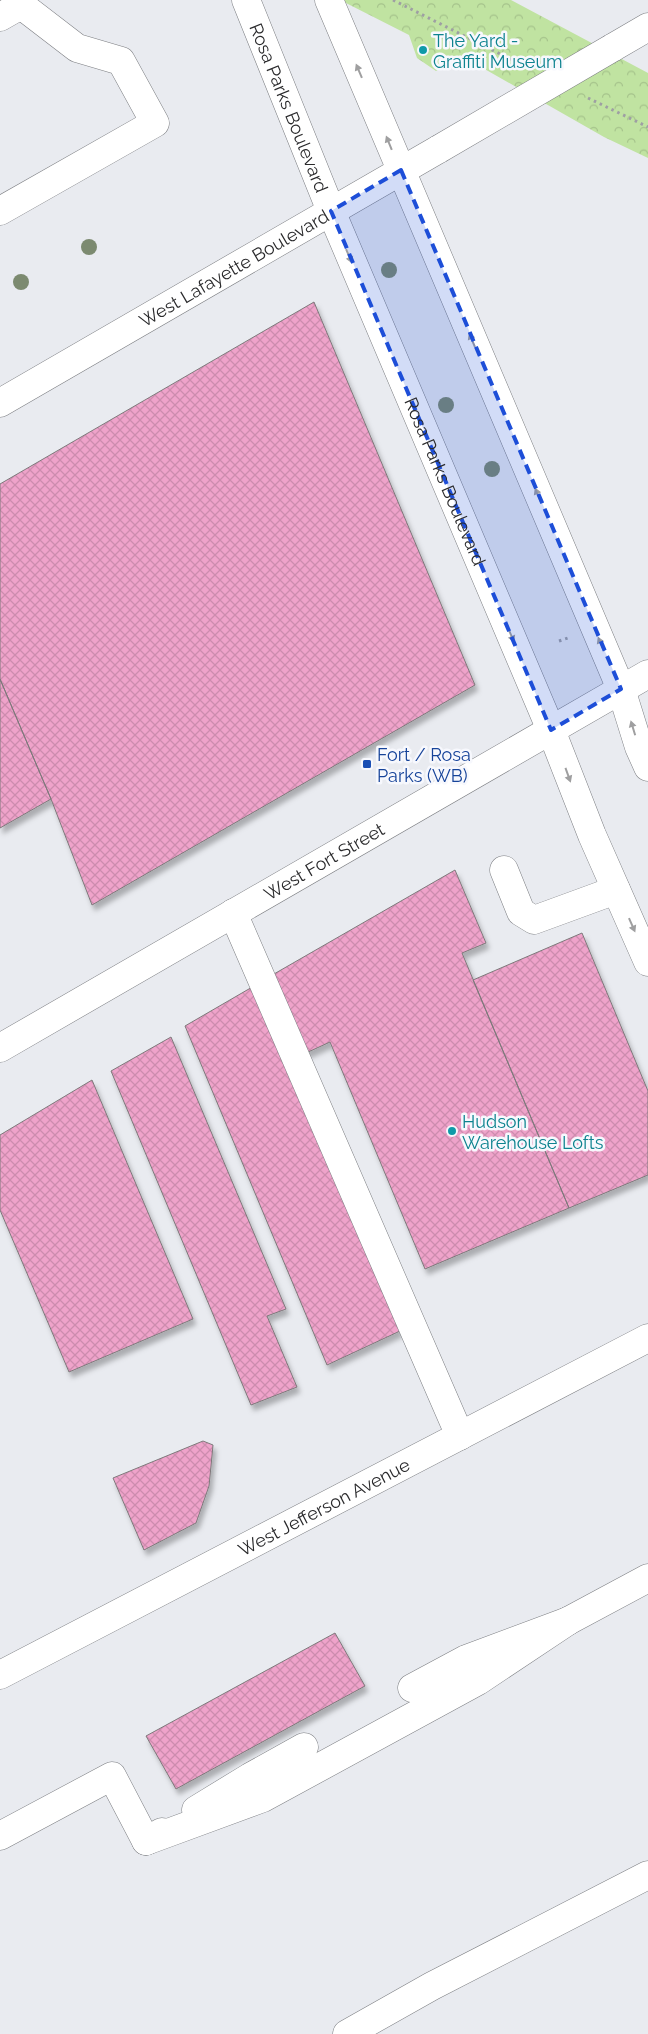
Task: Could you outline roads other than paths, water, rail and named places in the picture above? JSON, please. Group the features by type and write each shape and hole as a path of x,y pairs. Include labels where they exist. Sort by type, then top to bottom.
{"main road":[{"name":"Rosa Parks Boulevard","path":"246,0 331,211 551,730 573,789 648,962"},
{"path":"329,0 621,689 639,747 648,767"},
{"path":"0,17 21,5 77,48 121,61 155,123 0,211"},
{"name":"West Lafayette Boulevard","path":"0,403 648,27"},
{"name":"West Fort Street","path":"0,1048 648,674"},
{"path":"504,870 521,912 534,920 616,890"},
{"path":"233,913 460,1436"},
{"name":"West Jefferson Avenue","path":"0,1675 648,1338"},
{"path":"146,1841 263,1798 478,1681 568,1621 648,1578"},
{"path":"412,1688 466,1658 568,1621"},
{"path":"146,1841 250,1777 304,1748"},
{"path":"0,1836 112,1776 146,1841"},
{"path":"347,2034 432,1986 648,1875"}],"place":[{"name":"The Yard - Graffiti Museum","path":"423,50"},
{"name":"Fort / Rosa Parks (WB)","path":"367,764"},
{"name":"Hudson Warehouse Lofts","path":"452,1131"}]}
